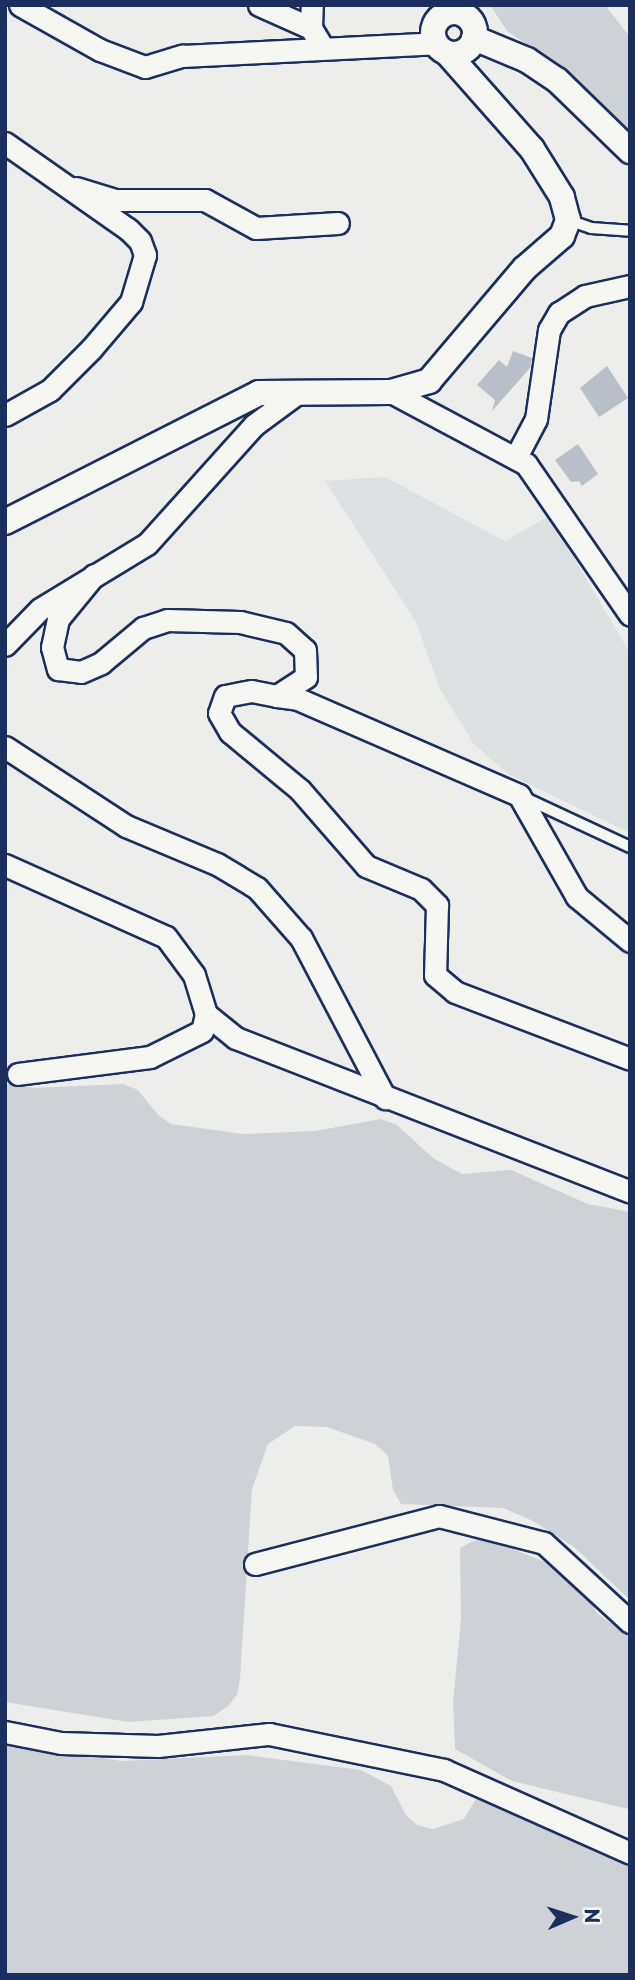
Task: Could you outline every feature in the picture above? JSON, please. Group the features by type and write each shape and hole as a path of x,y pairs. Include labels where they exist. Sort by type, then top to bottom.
{"street":[{"path":"5,522 259,393 391,393 429,381 525,268 562,236 568,220 562,197 532,149 441,48 435,23 457,9 472,23 474,38 464,52 441,48 323,48 183,56 145,67 100,50 20,5"},
{"path":"259,5 311,28"},
{"path":"312,5 311,28 323,48"},
{"path":"474,38 527,60 557,80 630,151"},
{"path":"5,143 140,241 145,255 139,285 115,322 50,390 5,415"},
{"path":"67,186 115,200 205,200 256,228 338,223"},
{"path":"516,457 536,419 549,330 559,313 585,296 630,286"},
{"path":"5,645 40,609 147,544 254,425 299,392"},
{"path":"391,393 526,464 630,615"},
{"path":"94,575 58,619 52,647 58,669 81,672 101,663 143,628 167,620 240,622 286,633 305,650 306,677 277,696"},
{"path":"630,941 577,897 519,795 298,699 251,691 225,696 219,713 229,732 300,790 366,866 421,889 437,905 435,975 455,992 630,1059"},
{"path":"5,747 126,826 217,864 257,888 301,938 385,1098"},
{"path":"5,865 166,937 194,975 206,1014 202,1031 150,1057 18,1074"},
{"path":"206,1014 236,1038 630,1192"},
{"path":"255,1564 439,1516 544,1543 630,1622"},
{"path":"5,1732 61,1743 158,1746 269,1734 444,1770 630,1853"}],"lane":[{"path":"568,220 591,228 630,231"},
{"path":"519,795 630,847"}],"shaded area":[{"path":"490,5 605,5 630,37 630,133 554,62 507,31"},
{"path":"385,477 505,541 549,516 630,653 630,833 508,774 473,743 440,689 416,622 325,481"},
{"path":"5,1083 33,1088 123,1084 138,1090 158,1115 171,1124 243,1134 315,1131 381,1119 397,1125 433,1158 462,1174 511,1170 588,1204 630,1212 630,1600 574,1547 533,1521 503,1508 401,1504 393,1490 388,1456 375,1444 327,1427 295,1426 268,1444 252,1489 240,1679 237,1695 227,1707 213,1716 128,1722 5,1702"},
{"path":"475,1540 492,1541 553,1565 579,1584 597,1613 630,1638 628,1809 512,1781 455,1749 453,1702 461,1620 460,1548"},
{"path":"5,1743 122,1761 247,1755 361,1770 391,1786 406,1815 417,1825 433,1829 464,1819 476,1799 502,1806 630,1861 630,1975 5,1975"}],"building":[{"path":"513,351 532,358 530,368 492,411 495,400 477,385 499,360 507,367"},
{"path":"607,366 628,398 599,417 580,388"},
{"path":"578,444 598,474 582,486 579,481 571,482 555,460"}]}
